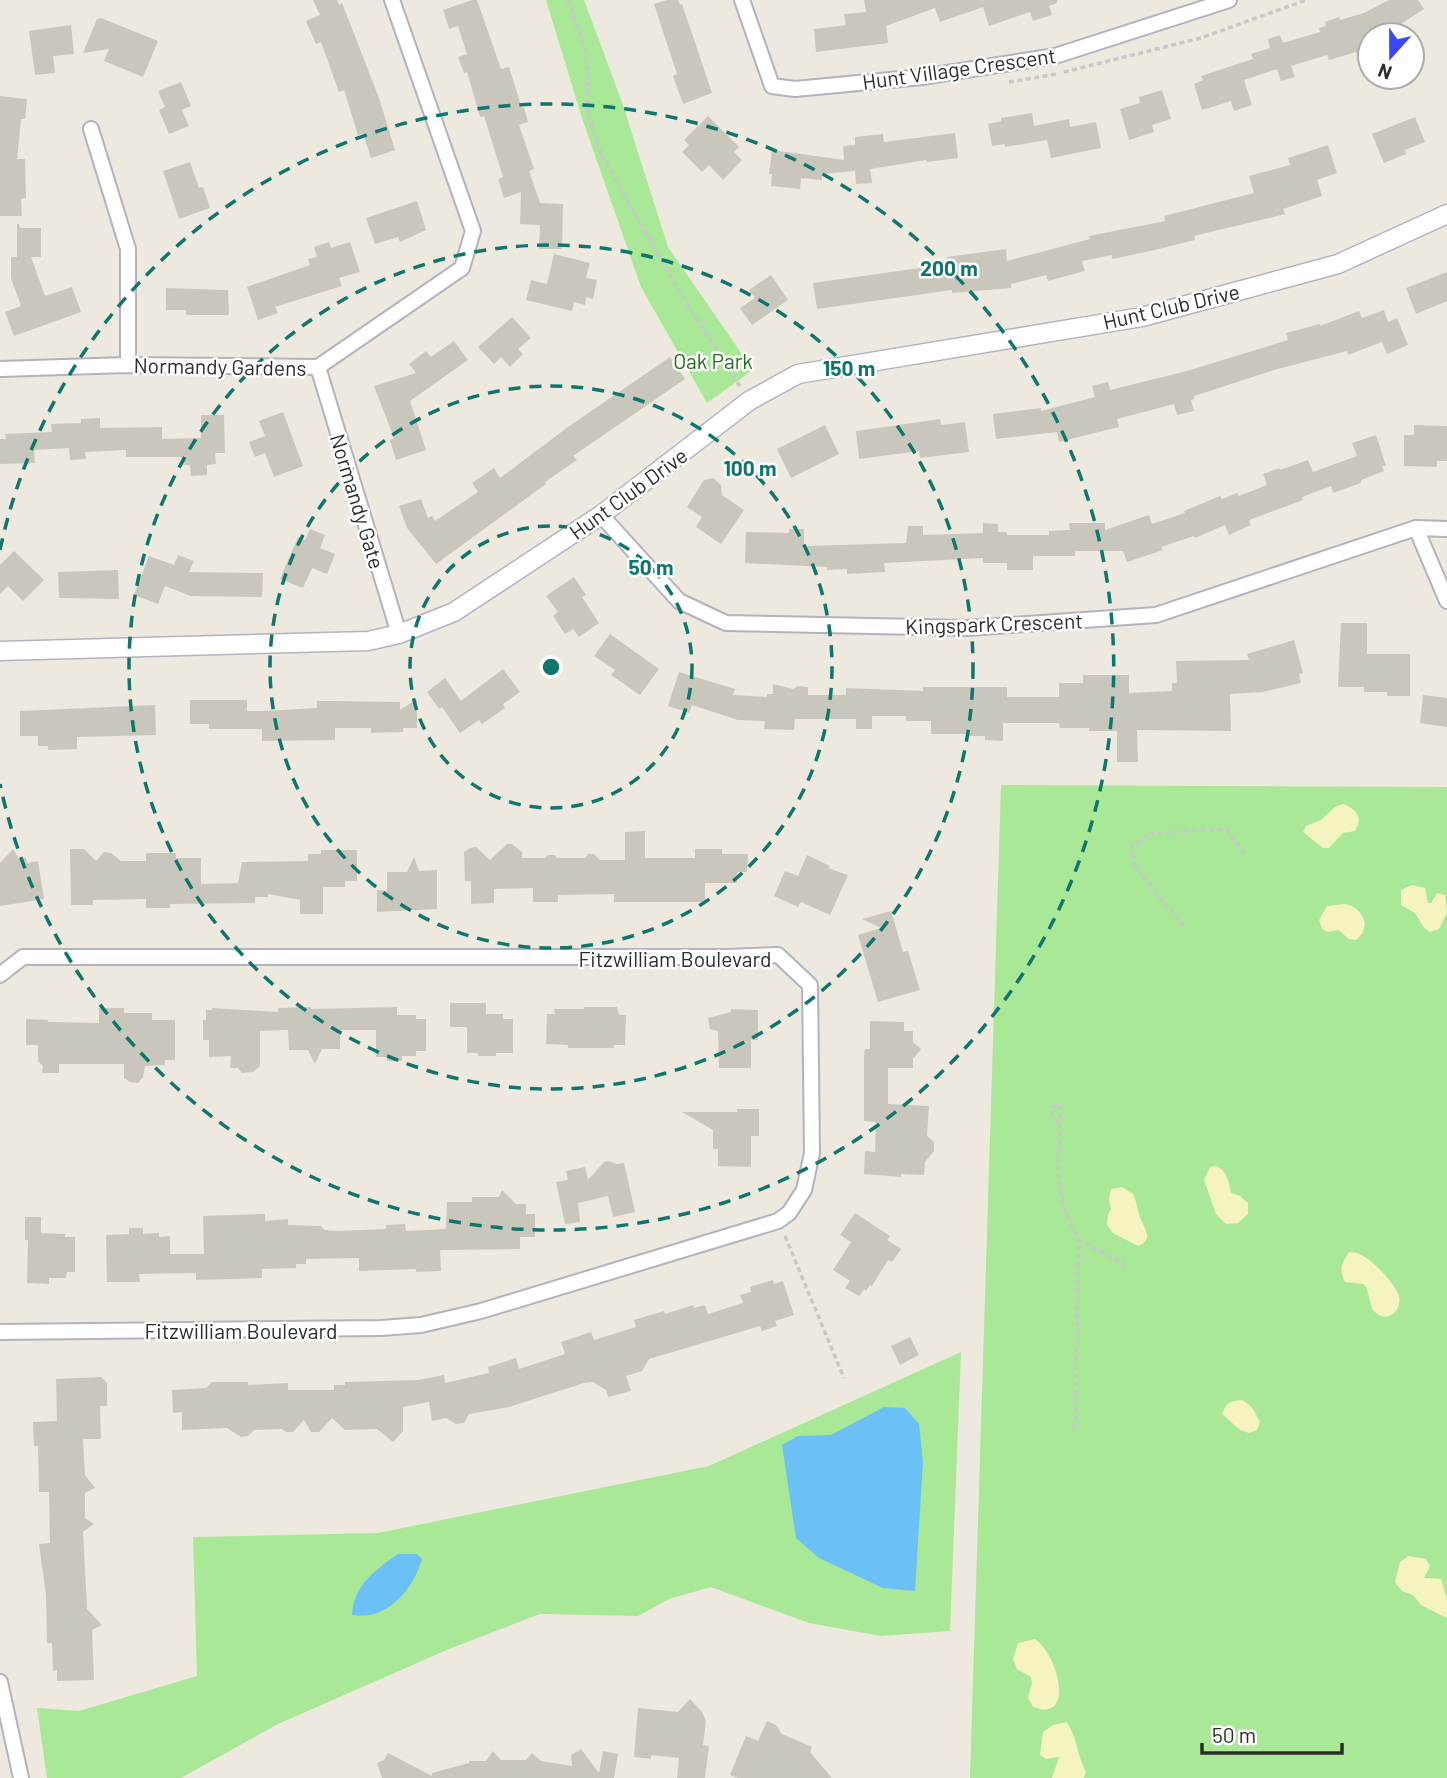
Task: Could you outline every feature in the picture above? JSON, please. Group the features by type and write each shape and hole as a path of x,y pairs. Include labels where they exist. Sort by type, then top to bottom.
{"street":[{"name":"Normandy Gardens","path":"0,369 128,365 318,367 462,268 473,231 392,0"},
{"name":"Hunt Village Crescent","path":"742,0 772,86 794,89 922,77 1055,56 1228,0"},
{"path":"90,130 128,249 128,365"},
{"name":"Hunt Club Drive","path":"0,651 369,641 399,634 454,612 601,515 749,401 798,374 1142,317 1338,264 1447,214"},
{"name":"Normandy Gate","path":"318,367 399,634"},
{"name":"Kingspark Crescent","path":"601,515 678,601 726,623 968,628 1156,615 1416,528 1447,529"},
{"path":"1416,528 1447,601"},
{"name":"Fitzwilliam Boulevard","path":"0,975 23,957 778,955 810,985 813,1108 812,1153 804,1190 789,1213 778,1221 481,1311 421,1325 322,1330 0,1332"},
{"path":"0,1682 21,1778"}],"path":[{"path":"568,0 587,57 588,115 602,156 684,299 749,401"},
{"path":"1184,926 1135,867 1132,847 1151,833 1226,829 1246,856"},
{"path":"1058,1122 1058,1177 1061,1194 1070,1223 1079,1240 1075,1429"},
{"path":"778,1221 844,1378"},
{"path":"1079,1240 1126,1265"}],"green space":[{"name":"Oak Park","path":"546,0 584,0 623,105 668,247 753,370 707,403 641,287 582,118"},
{"path":"1001,785 1447,787 1447,1778 970,1778"},
{"path":"961,1352 950,1631 881,1636 809,1623 711,1587 669,1599 638,1616 540,1614 449,1649 278,1724 181,1778 47,1778 37,1708 79,1711 197,1676 193,1537 378,1533 709,1466"}],"sand":[{"path":"1343,804 1352,809 1359,818 1355,831 1343,833 1329,848 1323,848 1303,832 1306,826 1321,820 1335,807"},
{"path":"1412,885 1425,888 1428,903 1431,903 1437,893 1445,895 1447,913 1439,929 1430,932 1424,928 1415,913 1401,905 1401,890"},
{"path":"1344,904 1356,908 1365,923 1356,940 1349,939 1338,930 1328,932 1322,929 1319,920 1327,906"},
{"path":"1216,1166 1225,1173 1231,1193 1248,1203 1248,1214 1238,1223 1226,1224 1216,1214 1204,1180 1210,1167"},
{"path":"1122,1187 1133,1194 1147,1233 1146,1240 1138,1246 1113,1233 1107,1225 1111,1209 1111,1189"},
{"path":"1349,1252 1358,1253 1370,1261 1394,1286 1399,1302 1393,1314 1385,1317 1373,1310 1364,1284 1345,1282 1342,1267"},
{"path":"1242,1400 1251,1407 1260,1422 1257,1430 1249,1433 1240,1430 1222,1414 1229,1403"},
{"path":"1408,1556 1426,1559 1430,1566 1424,1578 1441,1579 1447,1599 1447,1618 1421,1605 1413,1595 1402,1591 1395,1582 1400,1562"},
{"path":"1035,1639 1051,1659 1059,1685 1054,1706 1046,1709 1033,1707 1028,1698 1031,1677 1017,1669 1013,1659 1018,1643"},
{"path":"1067,1722 1086,1772 1084,1778 1052,1778 1059,1757 1046,1759 1040,1755 1043,1732 1053,1725"}],"water":[{"path":"884,1407 905,1408 919,1424 923,1462 915,1591 883,1588 819,1558 796,1538 782,1445 798,1436 831,1435"},
{"path":"398,1554 417,1554 422,1559 405,1592 397,1601 376,1613 352,1615 356,1595 361,1587"}],"building":[{"path":"313,0 337,0 339,5 342,3 379,98 395,150 371,158 363,133 358,135 344,90 339,92 321,42 316,44 306,21 320,15"},
{"path":"477,0 501,69 509,67 522,108 524,107 528,122 519,125 534,169 529,171 540,203 563,204 562,249 539,249 540,225 520,224 521,192 504,198 498,179 503,177 484,116 480,117 467,72 464,73 458,57 467,54 458,26 449,29 443,10"},
{"path":"678,0 680,5 682,4 712,93 683,104 673,76 677,74 654,4"},
{"path":"864,0 1057,0 1057,3 1049,6 1052,15 1033,21 1030,12 989,26 983,7 940,22 935,8 886,26 888,43 816,52 814,29 846,25 844,14 866,12"},
{"path":"1389,0 1418,0 1424,9 1406,21 1356,21 1356,52 1329,60 1327,55 1291,66 1295,77 1281,81 1277,69 1244,80 1252,105 1234,111 1231,101 1202,110 1194,84 1203,80 1201,76 1253,59 1251,54 1270,48 1268,39 1280,35 1283,43 1320,32 1319,28 1326,26 1325,22 1364,13"},
{"path":"101,18 158,41 143,77 104,61 109,49 83,53 97,19"},
{"path":"71,25 74,54 53,56 55,73 35,75 29,31"},
{"path":"181,82 191,106 182,110 189,126 169,134 159,110 165,107 158,91"},
{"path":"1162,90 1171,119 1152,125 1154,132 1129,140 1120,109 1140,103 1139,97"},
{"path":"0,96 27,99 25,119 21,119 17,159 25,159 26,198 21,199 22,216 0,216"},
{"path":"1032,113 1034,126 1069,119 1070,127 1096,122 1101,148 1051,158 1047,140 1005,147 1005,144 992,146 988,124 1001,121 1001,118"},
{"path":"708,116 739,147 734,152 742,160 723,180 709,165 702,172 682,152 689,145 684,140"},
{"path":"1415,117 1425,142 1384,163 1372,134"},
{"path":"955,133 958,158 870,169 872,183 856,184 855,171 822,174 822,180 801,178 800,189 771,186 772,174 769,174 772,150 844,160 843,146 855,145 855,137 883,134 884,142"},
{"path":"1328,145 1337,173 1317,180 1322,196 1283,209 1285,214 1194,236 1195,240 1155,250 1112,259 1112,255 1082,261 1085,271 1048,281 1046,275 1011,284 1011,288 952,293 952,290 817,309 813,283 948,264 947,257 1006,249 1007,261 1090,239 1089,236 1165,221 1164,216 1254,193 1249,176 1290,165 1288,158"},
{"path":"190,162 199,188 203,187 210,208 179,219 163,171"},
{"path":"417,201 426,230 400,242 398,237 375,244 366,218"},
{"path":"17,224 20,228 41,228 41,257 31,257 45,296 72,287 81,312 14,336 5,312 21,306 11,278 11,257 17,257"},
{"path":"329,242 331,248 350,242 360,272 339,278 342,286 275,307 278,313 258,320 247,287 310,265 308,259 317,257 314,247"},
{"path":"554,254 590,263 586,278 597,280 593,299 586,297 585,305 574,302 572,311 526,300 531,280 547,284"},
{"path":"1447,272 1447,301 1416,314 1406,288"},
{"path":"771,275 788,300 752,325 740,308 755,298 749,290"},
{"path":"166,288 228,290 229,315 186,315 186,310 166,310"},
{"path":"1384,310 1388,322 1397,318 1408,345 1387,354 1382,342 1348,355 1347,351 1274,370 1194,396 1191,400 1194,411 1177,415 1174,404 1117,419 1119,427 1059,442 1057,432 996,439 993,414 1041,408 1041,411 1095,397 1092,386 1108,382 1110,390 1187,371 1288,340 1286,333 1320,326 1359,311 1362,318"},
{"path":"512,317 531,338 518,349 523,354 510,367 501,357 494,364 478,347"},
{"path":"454,341 468,360 410,401 426,450 396,460 390,440 394,438 374,386 416,373 409,364 426,351 431,357"},
{"path":"670,357 685,379 573,456 577,460 436,564 407,528 399,506 421,499 428,518 432,516 435,521 478,492 472,483 494,468 500,478 568,427"},
{"path":"283,412 303,466 274,477 265,453 255,457 249,442 265,436 259,421"},
{"path":"201,415 224,415 225,453 215,453 216,464 207,465 207,475 191,476 190,465 181,465 181,457 126,457 126,450 85,452 86,459 70,460 69,448 34,450 35,463 0,464 0,439 6,439 5,434 52,432 51,424 81,423 81,419 100,418 100,428 162,427 162,439 201,438"},
{"path":"940,419 941,425 965,422 969,452 920,458 919,451 859,459 856,431"},
{"path":"825,425 839,454 791,478 777,449"},
{"path":"1414,425 1447,426 1447,461 1437,461 1437,467 1404,466 1404,435 1414,435"},
{"path":"1376,435 1386,466 1382,466 1384,471 1361,480 1361,483 1333,493 1331,486 1302,497 1303,500 1249,520 1251,525 1229,535 1225,525 1127,562 1123,551 1075,551 1075,556 1033,556 1033,570 1007,570 1007,563 983,563 983,558 884,563 885,572 847,574 847,569 827,570 827,567 745,563 746,532 789,533 789,529 804,529 804,546 906,543 908,526 923,526 923,535 983,533 983,523 998,524 998,532 1007,532 1007,535 1049,535 1049,531 1070,530 1069,523 1105,523 1105,530 1149,515 1152,524 1185,513 1184,511 1220,496 1222,499 1237,493 1239,496 1267,485 1263,474 1279,468 1280,470 1308,460 1313,472 1357,456 1352,443"},
{"path":"713,478 721,485 722,495 744,510 721,544 696,527 702,517 687,507 704,480"},
{"path":"310,529 325,535 320,548 335,554 327,574 312,568 303,588 280,579 298,537 305,540"},
{"path":"14,551 44,580 23,601 8,586 0,594 0,565"},
{"path":"178,555 194,561 189,572 263,573 262,597 191,596 165,586 158,604 134,595 149,556 174,565"},
{"path":"118,570 119,599 59,598 58,572"},
{"path":"574,577 586,595 582,597 599,623 579,637 573,629 565,634 553,616 558,612 546,596"},
{"path":"1341,623 1367,623 1367,654 1410,654 1410,696 1364,692 1364,687 1338,687"},
{"path":"610,634 659,669 640,695 611,675 615,670 594,656"},
{"path":"1294,640 1303,673 1299,674 1301,683 1263,692 1230,694 1231,731 1137,730 1138,762 1117,762 1117,731 1060,728 1059,723 1003,723 1003,741 985,740 985,736 969,734 931,734 931,721 906,721 906,716 872,716 872,729 856,729 856,719 795,719 794,730 764,729 765,721 738,720 692,705 689,713 668,706 679,672 735,689 733,695 767,697 767,694 773,694 773,684 793,689 798,686 808,687 808,695 846,695 846,688 923,691 923,687 1007,687 1007,697 1059,697 1059,683 1083,683 1083,675 1129,675 1129,693 1172,691 1172,683 1177,683 1176,661 1249,660 1247,654"},
{"path":"503,669 520,692 503,704 505,708 482,724 479,720 460,733 442,707 439,709 427,692 445,678 461,701"},
{"path":"1423,695 1447,698 1447,727 1420,723"},
{"path":"417,699 417,728 403,728 403,732 371,733 371,728 335,728 335,740 262,741 262,729 209,729 209,724 190,724 190,700 247,700 247,711 264,711 317,708 317,701 400,702 400,710"},
{"path":"155,705 156,735 77,737 77,749 48,750 48,746 38,746 38,736 20,736 20,711"},
{"path":"645,831 645,858 695,858 695,849 722,849 722,854 748,854 747,872 737,872 737,883 705,883 705,902 614,902 614,894 558,895 558,902 533,902 533,888 494,889 494,903 471,904 471,881 465,881 464,852 470,848 476,847 490,860 507,844 512,844 522,852 522,858 555,855 557,858 585,858 588,854 594,854 600,860 625,860 625,832"},
{"path":"13,849 19,859 26,858 27,863 38,861 44,899 0,906 0,863"},
{"path":"70,849 84,849 96,861 104,852 111,853 121,861 146,861 146,853 176,853 176,858 201,858 201,884 238,883 242,862 308,861 308,854 321,854 321,850 357,850 357,881 345,881 345,887 323,887 323,914 300,914 300,900 268,894 268,897 255,897 255,903 170,904 170,908 146,908 146,899 93,900 93,905 71,905"},
{"path":"807,855 830,866 828,868 848,875 830,915 801,902 798,907 774,896 785,871 798,876"},
{"path":"414,857 419,871 437,870 437,909 377,912 377,890 387,891 387,872 407,872"},
{"path":"891,911 903,952 908,951 920,990 878,1002 858,935 881,928 862,919"},
{"path":"450,1003 486,1003 486,1014 503,1014 503,1019 513,1019 513,1053 478,1056 478,1053 467,1053 467,1027 450,1027"},
{"path":"397,1007 397,1015 416,1015 416,1019 426,1019 426,1051 416,1051 416,1056 402,1056 402,1061 387,1061 387,1057 376,1057 376,1030 340,1030 340,1049 322,1049 315,1064 308,1050 289,1050 288,1030 260,1031 260,1066 253,1072 242,1073 238,1068 230,1068 231,1056 209,1057 209,1040 203,1040 206,1010 212,1008 278,1012 278,1008"},
{"path":"617,1007 619,1015 626,1015 625,1045 614,1045 614,1048 568,1048 568,1045 546,1044 547,1014 555,1014 554,1009"},
{"path":"99,1008 124,1008 124,1013 152,1013 152,1020 175,1020 175,1060 165,1060 165,1065 145,1066 143,1077 138,1083 124,1078 124,1064 59,1064 59,1073 42,1073 43,1066 38,1061 38,1045 26,1045 26,1019 99,1023"},
{"path":"731,1009 758,1010 758,1040 751,1040 751,1068 719,1068 718,1031 710,1029 708,1018 731,1012"},
{"path":"870,1021 904,1022 904,1031 913,1031 913,1042 921,1049 913,1059 913,1068 888,1068 888,1104 929,1106 927,1136 934,1142 934,1151 925,1162 924,1175 901,1174 901,1177 864,1174 865,1151 875,1152 876,1122 864,1121 864,1057 865,1049 870,1049"},
{"path":"737,1109 759,1109 759,1136 751,1136 751,1167 718,1166 718,1149 713,1149 713,1130 682,1112 737,1112"},
{"path":"604,1162 624,1163 635,1212 613,1217 608,1196 578,1203 580,1222 565,1224 556,1182 568,1180 566,1171 585,1167 588,1180"},
{"path":"502,1190 516,1204 526,1204 526,1214 535,1214 535,1237 520,1237 520,1249 440,1250 441,1271 359,1271 359,1258 306,1259 306,1264 296,1264 296,1268 262,1269 262,1278 196,1280 196,1273 139,1274 140,1282 107,1282 106,1235 129,1234 129,1228 143,1228 143,1234 159,1233 159,1237 170,1236 170,1254 204,1254 203,1216 265,1214 265,1221 288,1219 288,1225 321,1226 324,1230 337,1231 386,1229 386,1225 405,1224 406,1231 446,1229 447,1202 472,1202 472,1197 499,1197"},
{"path":"855,1213 890,1236 887,1240 901,1249 892,1262 888,1260 872,1286 866,1291 864,1289 859,1296 845,1288 850,1281 833,1270 851,1242 840,1235"},
{"path":"25,1217 41,1217 41,1233 75,1237 75,1272 67,1272 66,1278 49,1278 49,1284 27,1283 28,1240 25,1240"},
{"path":"773,1280 774,1284 783,1281 794,1315 775,1321 777,1326 762,1331 760,1326 649,1359 642,1371 626,1376 631,1391 608,1397 606,1390 593,1382 584,1383 509,1407 469,1414 464,1423 456,1424 446,1418 432,1421 429,1402 403,1407 403,1431 393,1442 377,1429 345,1430 332,1418 319,1432 311,1432 304,1420 293,1432 282,1429 254,1430 248,1436 241,1437 227,1428 182,1430 182,1412 173,1413 172,1390 206,1388 212,1382 248,1382 248,1385 288,1383 288,1390 334,1390 334,1385 345,1385 345,1382 418,1380 444,1375 445,1383 489,1373 488,1367 516,1358 519,1369 565,1354 561,1342 591,1332 594,1340 636,1327 634,1320 664,1311 665,1314 693,1305 694,1308 705,1305 708,1314 743,1303 740,1295 751,1292 750,1287"},
{"path":"910,1337 919,1355 900,1365 891,1346"},
{"path":"101,1377 107,1383 107,1406 100,1406 101,1439 83,1439 85,1475 95,1488 85,1493 85,1518 94,1524 83,1532 87,1609 102,1625 92,1630 94,1680 57,1681 57,1670 53,1671 52,1643 47,1643 46,1595 39,1544 50,1543 49,1492 39,1492 38,1446 34,1446 33,1422 57,1421 56,1379"},
{"path":"690,1699 706,1721 703,1745 709,1746 705,1778 677,1778 679,1758 651,1755 651,1759 634,1757 638,1708 678,1712"},
{"path":"767,1721 776,1725 782,1734 812,1747 810,1752 832,1778 738,1778 730,1775 746,1736 758,1741"},
{"path":"581,1749 599,1773 603,1751 618,1754 614,1778 382,1778 377,1763 384,1760 388,1753 432,1776 432,1773 469,1761 486,1761 493,1751 501,1760 526,1760 532,1753 541,1761 572,1766 571,1755"}]}
